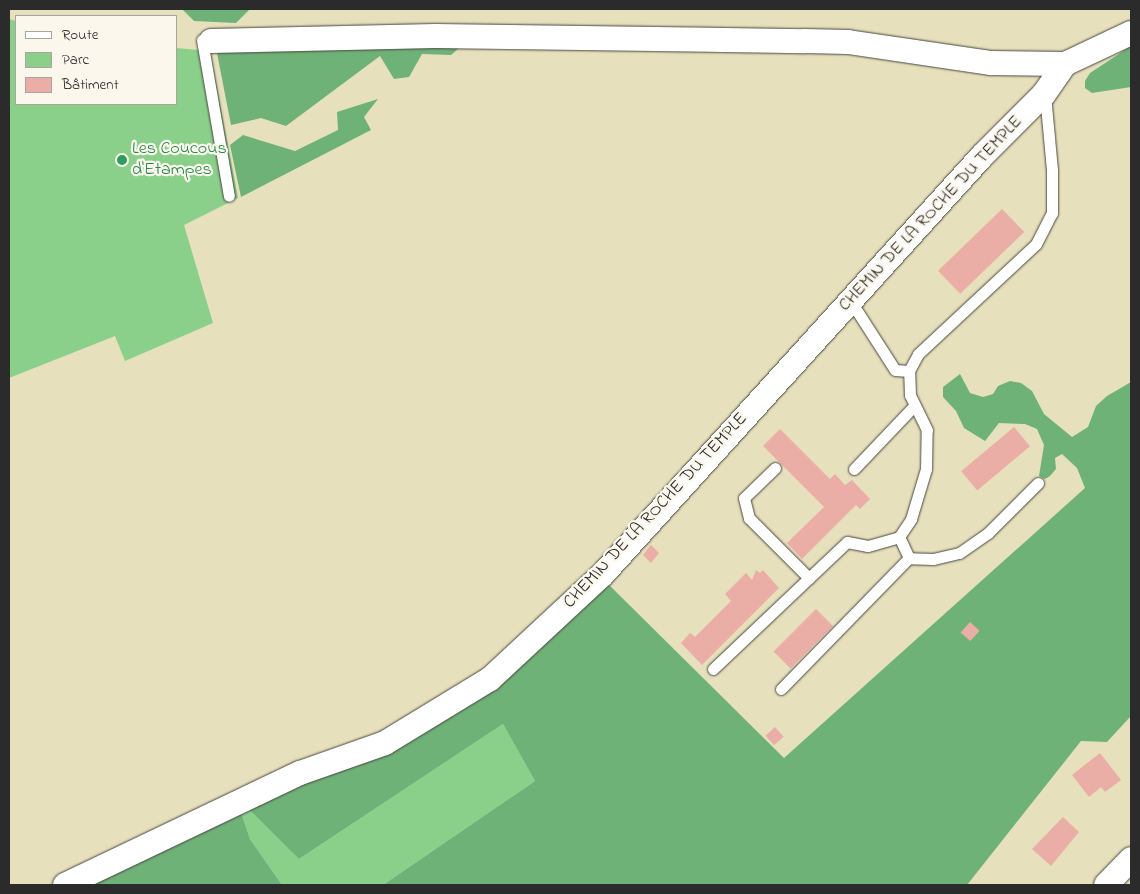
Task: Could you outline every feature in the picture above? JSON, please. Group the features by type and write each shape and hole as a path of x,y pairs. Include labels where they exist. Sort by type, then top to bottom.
{"street":[{"name":"CHEMIN DE LA ROCHE DU TEMPLE","path":"66,885 300,773 385,743 490,679 603,574 982,156 1044,94 1065,64 1131,32"},
{"path":"207,41 435,36 848,42 991,63 1065,64"},
{"path":"1106,885 1131,859"}],"lane":[{"path":"207,41 229,196"},
{"path":"713,670 846,542 868,546 899,537 911,518 926,469 927,430 910,395 909,370 918,354 1036,244 1052,213 1052,170 1044,94"},
{"path":"850,300 894,370 909,370"},
{"path":"854,469 915,405"},
{"path":"774,468 744,498 749,518 809,578"},
{"path":"909,558 933,560 959,553 988,533 1038,482"},
{"path":"899,537 909,558"},
{"path":"781,689 909,558"}],"green space":[{"path":"182,9 250,9 236,23 194,21"},
{"name":"Les Coucous d'Etampes","path":"9,19 15,21 15,105 178,105 178,48 210,51 238,198 184,225 213,323 125,361 115,336 9,378"},
{"path":"465,43 451,55 422,54 409,77 394,79 380,56 286,126 261,118 231,125 216,48"},
{"path":"1131,46 1131,87 1092,93 1085,88 1085,81 1090,73"},
{"path":"378,99 364,117 371,130 241,197 230,145 243,135 295,151 338,130 337,112"},
{"path":"960,374 970,393 983,397 993,394 998,386 1010,381 1021,383 1032,391 1044,414 1072,437 1088,427 1096,406 1107,396 1131,382 1131,716 1107,742 1081,741 967,885 383,885 535,781 503,724 299,859 249,809 400,737 601,577 784,758 1085,488 1077,468 1062,454 1055,458 1056,469 1050,476 1045,479 1039,476 1044,445 1037,429 1025,424 999,423 985,441 964,428 956,411 943,397 943,387"},
{"path":"503,724 535,781 383,885 282,885 250,839 242,815 233,803 243,798 299,859"},
{"path":"233,803 242,815 250,839 282,885 74,885"}],"building":[{"path":"1002,209 1024,232 960,294 938,271"},
{"path":"1014,427 1030,446 977,491 961,471"},
{"path":"780,429 830,479 835,474 845,485 852,480 870,499 860,509 856,505 802,559 787,543 824,507 763,446"},
{"path":"651,545 659,553 651,563 643,555"},
{"path":"756,570 760,573 763,570 779,588 702,665 681,643 690,633 695,637 731,601 725,594 746,573 752,580"},
{"path":"816,609 833,626 791,668 774,651"},
{"path":"970,622 980,631 970,641 961,632"},
{"path":"775,727 784,737 774,745 765,736"},
{"path":"1100,753 1121,780 1105,792 1101,787 1089,797 1072,775"},
{"path":"1063,817 1079,832 1051,866 1032,849"}],"place":[{"name":"Les Coucous d'Etampes","path":"122,160"}]}
